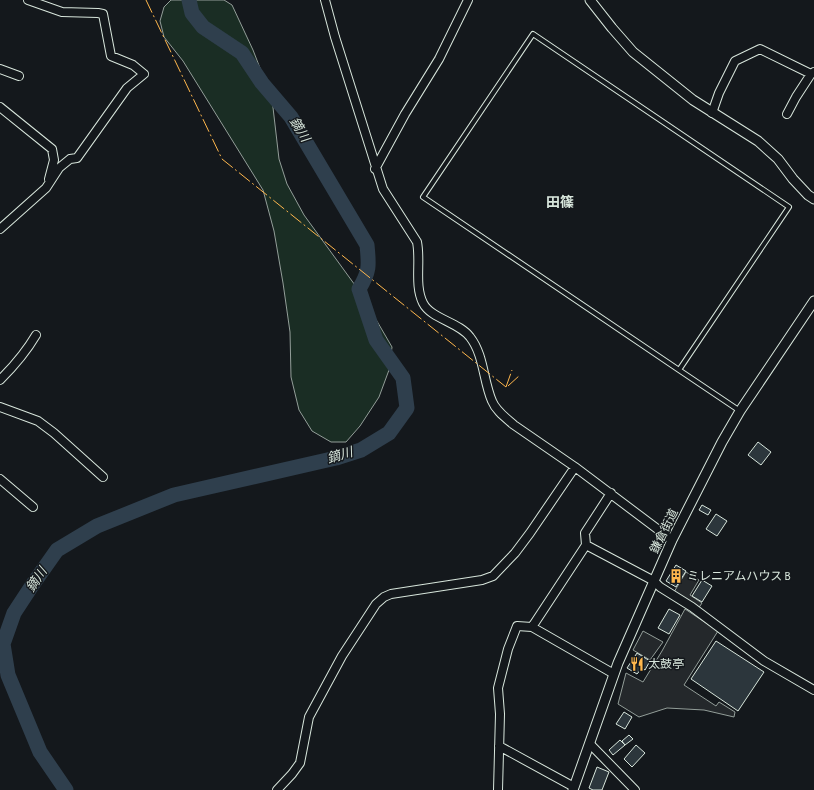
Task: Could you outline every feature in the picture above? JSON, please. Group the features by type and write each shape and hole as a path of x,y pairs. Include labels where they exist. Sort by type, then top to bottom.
{"street":[{"path":"0,229 46,188 59,168 70,159 77,158 127,88 144,74 133,65 111,56 103,14 62,12 28,0"},
{"path":"325,0 382,189 417,242 419,253 419,289 424,304 429,311 456,326 470,336 478,350 492,402 501,414 514,425 612,493 672,540"},
{"path":"375,169 405,114 439,59 468,0"},
{"path":"590,0 633,52 693,100 758,141 778,159 793,179 808,195 814,199"},
{"path":"712,112 719,93 736,61 760,49 812,73 787,114"},
{"path":"0,68 18,76"},
{"path":"0,107 52,150 54,160 46,188"},
{"name":"鎌倉街道","path":"574,788 614,674 672,540 722,442 740,411 814,301"},
{"path":"0,380 16,363 30,345 36,334"},
{"path":"0,407 38,421 60,438 103,477"},
{"path":"277,790 300,763 309,717 342,656 376,604 384,597 391,594 482,580 493,576 515,553 575,467"},
{"path":"0,479 33,507"},
{"path":"532,627 586,545 585,533 612,493"},
{"path":"586,545 654,581 660,587 692,607 764,661 814,690"},
{"path":"498,790 500,714 498,688 508,649 517,626 532,627 614,674"},
{"path":"590,744 634,790"},
{"path":"499,746 574,788"}],"lane":[{"path":"678,370 789,207 533,34 423,197 678,370 740,411"}],"green space":[{"path":"171,0 224,0 232,5 253,50 272,99 279,159 287,184 304,215 360,292 392,347 389,370 379,397 360,426 346,442 331,442 312,431 299,410 291,377 290,332 283,283 274,231 263,190 183,61 164,37 160,21 164,7"}],"shaded area":[{"path":"686,572 699,580 690,595 702,603 698,609 674,592"},
{"path":"685,609 718,631 684,685 716,706 719,702 735,712 734,717 704,710 667,708 639,717 618,704 626,673 643,682"},
{"path":"643,631 663,642 650,660 633,650"}],"building":[{"path":"758,442 771,452 761,465 748,455"},
{"path":"702,505 711,510 708,515 699,510"},
{"path":"716,514 727,521 717,536 706,529"},
{"name":"ミレニアムハウス B","path":"676,565 686,571 676,587 666,581"},
{"path":"702,580 712,586 702,602 692,596"},
{"path":"669,609 680,615 669,634 658,628"},
{"path":"716,641 764,672 738,711 691,679"},
{"path":"637,653 650,661 645,670 642,668 637,674 627,668"},
{"path":"624,712 632,717 625,729 616,724"},
{"path":"629,735 633,739 625,745 622,741"},
{"path":"620,740 625,745 613,755 609,750"},
{"path":"636,745 645,753 632,767 624,759"},
{"path":"597,767 609,772 602,790 593,790 589,788"}],"waterway":[{"name":"鏑川","path":"66,790 40,752 8,675 3,644 14,613 57,550 97,526 174,495 336,458 361,450 389,433 407,408 403,378 376,340 359,289 368,268 367,245 291,117 262,83 242,53 203,27 192,13 189,0"}],"power":[{"path":"146,0 222,159 506,387"},
{"path":"506,387 512,370"},
{"path":"508,386 520,375"}],"place":[{"name":"ミレニアムハウス B","path":"676,576"},
{"name":"太鼓亭","path":"637,664"}],"district":[{"name":"田篠","path":"560,203"}]}
